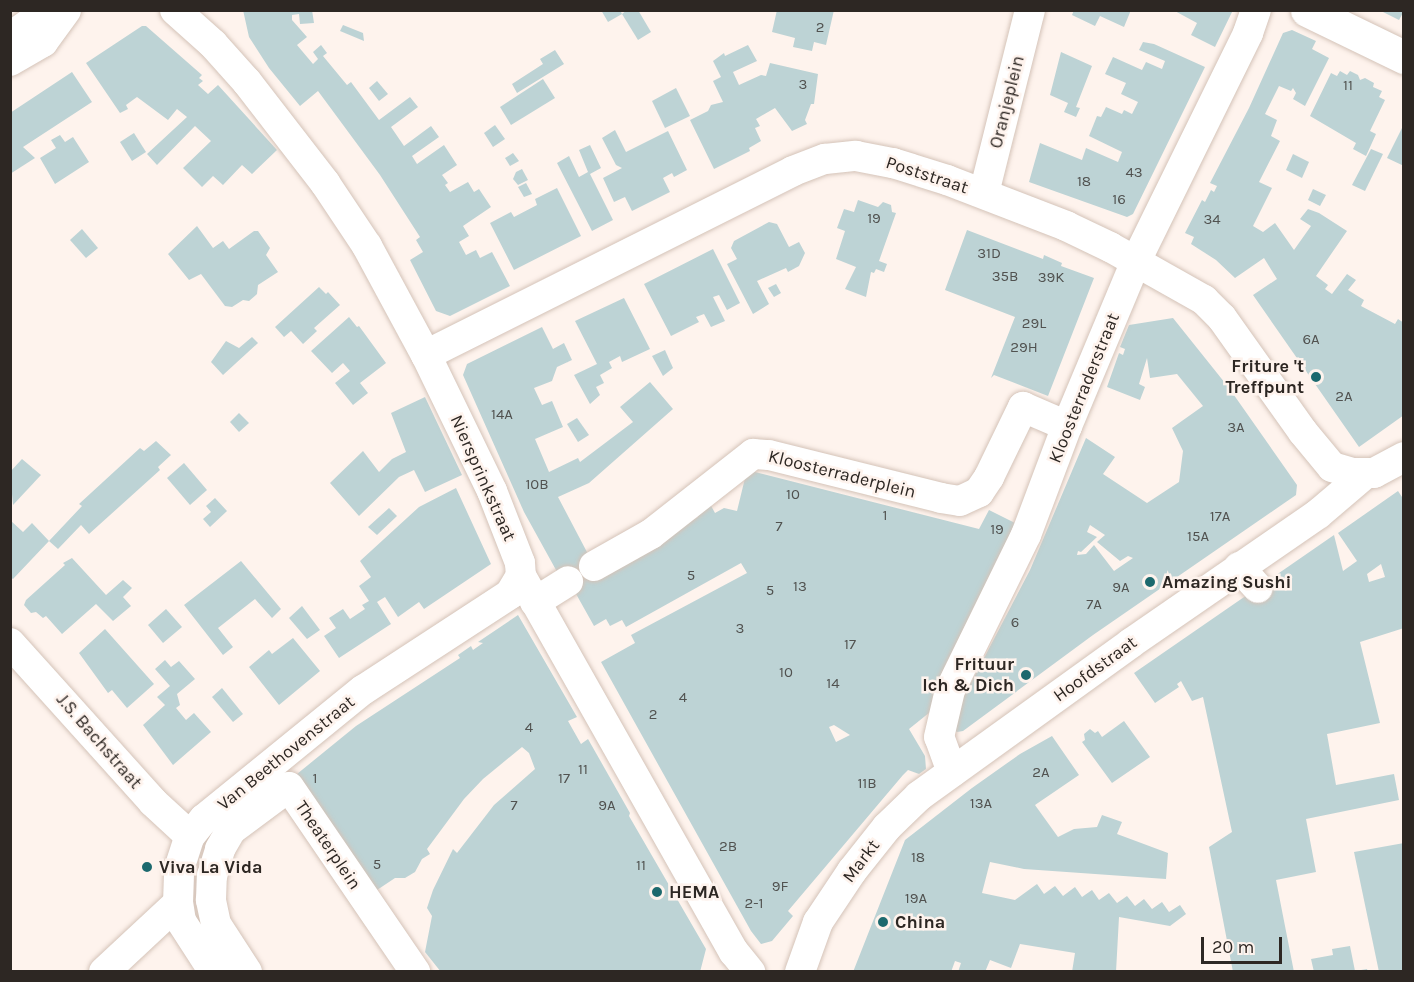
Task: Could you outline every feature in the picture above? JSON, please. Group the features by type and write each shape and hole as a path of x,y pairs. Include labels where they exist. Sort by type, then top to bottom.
{"main road":[{"path":"10,38 50,10"},
{"path":"1307,10 1404,57"}],"street":[{"path":"10,61 43,42 66,10"},
{"name":"Niersprinkstraat","path":"175,10 213,44 247,82 325,183 367,246 426,355 492,491 520,563 521,576 742,962"},
{"name":"Oranjeplein","path":"984,193 1030,10"},
{"name":"Kloosterraderstraat","path":"952,772 939,737 950,690 1026,536 1067,426 1136,261 1248,33 1256,10"},
{"name":"Poststraat","path":"426,355 793,171 819,161 856,156 879,159 984,193 1066,226 1136,261 1204,300 1214,308 1327,461 1342,471 1365,474"},
{"name":"Kloosterraderplein","path":"594,566 651,534 753,454 769,455 960,501 979,492 989,477 1023,407 1067,426"},
{"name":"Hoofdstraat","path":"952,772 1249,578 1365,474 1380,471 1404,457"},
{"name":"Van Beethovenstraat","path":"214,972 181,921 178,903 179,868 190,836 204,819 355,697 510,594 521,576"},
{"path":"535,602 568,581"},
{"name":"J.S. Bachstraat","path":"10,643 153,802 190,836"},
{"name":"Markt","path":"800,972 818,922 852,871 886,827 919,796 952,772"},
{"name":"Theaterplein","path":"247,972 216,924 210,889 213,870 220,849 231,830 289,787 416,972"},
{"path":"104,972 178,903"}],"building":[{"path":"243,10 312,10 314,23 300,24 299,14 292,15 292,20 307,37 297,45 313,64 318,59 313,52 321,45 327,53 323,56 347,85 351,82 379,120 410,97 418,107 391,127 404,146 431,126 439,137 412,156 417,164 444,145 457,165 442,175 448,183 445,185 450,192 468,182 474,192 479,189 491,207 463,226 469,236 459,242 466,255 476,250 480,258 492,252 510,286 450,316 436,311 410,260 423,252 416,240 420,237 380,175 318,91 300,106 269,68 249,37"},
{"path":"601,10 620,10 622,14 608,22"},
{"path":"627,10 638,10 651,32 638,40 622,14"},
{"path":"777,10 834,10 826,45 814,42 812,51 793,47 795,38 772,32"},
{"path":"1074,10 1131,10 1124,27 1100,16 1095,26 1072,15"},
{"path":"1173,10 1233,10 1215,47 1191,35 1197,23"},
{"path":"1379,10 1404,10 1404,11 1399,20"},
{"path":"343,25 363,33 364,41 340,31"},
{"path":"142,26 146,26 202,75 199,78 203,81 198,85 208,94 218,85 277,150 252,174 242,165 223,185 213,176 202,187 183,168 211,141 195,126 157,165 147,154 187,117 177,109 168,120 137,97 126,105 128,109 120,113 86,63"},
{"path":"1292,30 1316,41 1312,49 1329,58 1305,106 1293,99 1296,93 1293,88 1291,91 1279,86 1265,114 1277,120 1271,136 1280,141 1259,182 1272,188 1253,226 1263,232 1275,223 1294,250 1311,226 1300,219 1308,209 1319,213 1347,231 1316,276 1328,285 1325,289 1332,294 1347,274 1356,280 1348,290 1364,300 1361,306 1395,324 1398,319 1404,323 1404,415 1359,447 1253,295 1277,279 1264,258 1235,278 1216,260 1191,244 1194,237 1185,233 1202,200 1205,202 1211,190 1214,192 1217,186 1210,183 1249,108 1283,33"},
{"path":"1143,42 1154,44 1205,67 1133,214 1127,217 1029,182 1040,143 1082,160 1086,148 1118,162 1122,152 1089,136 1097,116 1101,117 1106,107 1122,114 1124,110 1132,114 1138,102 1121,94 1126,83 1105,74 1113,57 1142,70 1146,62 1162,69 1165,61 1139,50"},
{"path":"748,45 757,61 733,72 739,85 761,75 766,76 770,63 818,74 814,104 811,104 805,120 807,124 792,131 775,108 756,119 760,126 755,128 761,141 749,148 750,151 714,169 690,120 708,111 711,105 723,102 713,81 721,77 713,61 724,53 725,56"},
{"path":"555,50 564,64 517,93 512,84 543,64 540,59"},
{"path":"1061,52 1092,66 1076,107 1080,108 1076,117 1064,112 1068,103 1050,95"},
{"path":"1340,71 1347,75 1350,71 1358,75 1360,80 1365,78 1374,83 1373,87 1382,91 1379,97 1385,100 1370,131 1376,134 1366,156 1353,149 1356,143 1310,116 1331,73 1337,76"},
{"path":"72,72 92,102 23,147 35,158 10,174 10,113"},
{"path":"543,79 555,98 511,125 500,107"},
{"path":"377,81 388,94 379,101 369,88"},
{"path":"676,88 690,116 665,128 652,101"},
{"path":"1404,124 1404,166 1387,158"},
{"path":"495,125 505,139 493,147 484,133"},
{"path":"615,130 626,152 668,131 687,170 674,177 672,173 663,178 670,192 632,211 625,197 614,202 603,178 622,168 616,165 602,138"},
{"path":"134,133 146,152 132,161 120,142"},
{"path":"60,135 65,142 73,137 89,162 55,184 40,158 56,148 51,140"},
{"path":"590,145 601,168 590,174 613,220 592,231 557,163 569,156 579,177 588,172 579,150"},
{"path":"1371,149 1383,154 1365,191 1352,185"},
{"path":"513,153 519,161 510,166 505,158"},
{"path":"1293,154 1309,162 1302,178 1286,170"},
{"path":"522,169 528,180 518,185 513,179 516,172"},
{"path":"526,183 532,194 524,197 518,187"},
{"path":"557,188 581,236 514,270 490,223 511,212 514,217 537,205 535,199"},
{"path":"1313,189 1326,195 1320,206 1308,200"},
{"path":"858,200 878,207 883,202 891,205 892,212 896,213 879,261 887,264 884,272 876,269 874,273 871,272 866,297 845,289 856,267 836,259 845,231 837,228 844,209 854,212"},
{"path":"769,222 777,224 789,247 799,242 805,253 799,266 788,272 786,268 757,281 769,304 753,314 727,264 737,259 731,248 734,241"},
{"path":"197,226 213,248 223,241 229,249 254,231 258,231 270,248 266,255 278,272 258,285 257,294 249,301 243,300 232,307 225,306 201,274 189,280 168,254"},
{"path":"82,229 98,248 86,258 70,240"},
{"path":"967,230 1043,259 1044,255 1062,263 1061,266 1094,278 1048,396 994,375 991,378 1015,317 945,290"},
{"path":"713,249 740,303 727,310 719,295 713,297 725,321 711,327 704,314 696,317 699,322 671,336 644,284"},
{"path":"776,284 781,293 774,297 768,288"},
{"path":"319,287 326,294 328,292 340,305 314,328 317,331 303,344 291,331 284,337 275,327"},
{"path":"624,298 650,349 622,362 620,356 609,362 612,368 600,375 604,383 596,387 600,395 590,404 574,375 597,364 575,321"},
{"path":"349,317 357,327 359,326 386,363 360,383 368,393 353,405 335,383 350,371 343,363 332,373 311,351"},
{"path":"1173,318 1229,388 1297,485 1296,495 1093,635 963,731 957,732 951,728 951,721 1030,570 1086,438 1115,457 1103,474 1147,503 1179,482 1183,451 1172,428 1203,406 1177,374 1150,378 1147,358 1139,384 1145,387 1140,400 1107,387 1119,353 1123,355 1125,349 1120,347 1129,325","holes":["1090,525 1105,535 1097,542 1120,561 1128,556 1133,558 1114,571 1094,545 1086,554 1077,555 1078,551 1081,552 1097,537 1087,532"]},
{"path":"542,327 553,349 564,343 572,360 557,367 552,381 534,388 542,405 552,401 563,427 535,439 549,472 578,458 580,462 633,422 620,407 650,382 673,409 589,483 558,497 598,573 698,517 695,512 710,504 715,513 724,508 737,511 747,470 979,529 989,510 1019,525 934,689 945,700 909,729 925,756 926,769 919,774 908,770 903,775 788,911 793,916 772,941 761,944 751,931 601,662 635,643 631,635 747,573 741,563 626,627 622,620 610,626 606,619 594,626 566,576 561,579 524,512 463,375 467,364","holes":["834,725 850,735 836,742 829,727"]},
{"path":"252,337 258,343 223,375 211,362 226,341 239,348"},
{"path":"665,350 673,368 663,376 652,356"},
{"path":"425,397 462,475 425,492 414,470 399,477 359,516 330,483 363,451 379,472 392,459 406,452 391,413"},
{"path":"239,413 249,423 239,432 230,422"},
{"path":"577,418 589,435 578,442 567,424"},
{"path":"156,441 171,455 158,467 160,470 89,534 81,525 58,549 49,541 82,506 79,504 140,448 144,451"},
{"path":"22,459 41,475 13,505 10,472"},
{"path":"184,463 207,490 190,505 167,478"},
{"path":"456,488 491,564 424,609 419,602 398,617 385,597 377,602 391,624 339,658 324,636 336,628 329,618 343,609 350,619 365,609 362,605 369,601 359,586 371,577 360,561 419,507"},
{"path":"1398,491 1404,500 1404,628 1360,642 1380,723 1327,734 1336,785 1394,774 1399,800 1306,819 1316,872 1276,880 1294,972 1233,972 1209,847 1232,832 1203,697 1192,701 1181,681 1177,684 1179,687 1155,703 1134,673 1334,535 1343,571 1357,561 1338,533","holes":["1381,564 1385,577 1369,582 1367,574"]},
{"path":"215,498 227,511 210,527 203,519 211,512 206,506"},
{"path":"389,508 397,516 377,535 368,527"},
{"path":"10,520 23,532 32,523 49,541 13,579 10,577"},
{"path":"72,558 106,595 123,580 132,588 123,597 131,606 113,621 96,604 62,634 46,616 43,618 36,612 31,613 24,605 26,600 65,565 63,563"},
{"path":"241,561 281,609 272,618 255,599 218,628 233,647 223,655 184,605"},
{"path":"302,606 320,630 307,639 289,618"},
{"path":"166,609 182,627 163,643 148,625"},
{"path":"518,615 577,717 568,721 581,744 588,739 630,813 629,816 706,949 700,972 441,972 425,952 432,916 427,908 453,849 457,853 494,805 535,769 529,753 522,747 483,779 464,799 427,849 430,854 422,859 415,872 405,878 395,878 377,890 297,774 356,726 460,658 458,655 471,646 473,650 483,643 478,642"},
{"path":"105,629 154,684 127,708 112,690 108,693 79,653"},
{"path":"293,638 320,671 279,705 249,667 269,650 272,654"},
{"path":"165,660 171,667 179,661 195,679 177,694 180,705 176,708 186,720 194,713 211,732 173,765 143,725 165,705 157,697 170,686 155,669"},
{"path":"222,688 243,714 233,722 212,697"},
{"path":"1124,721 1150,757 1112,783 1082,742 1085,740 1084,734 1090,729 1095,733 1098,731 1102,737"},
{"path":"1052,736 1079,775 1035,805 1058,837 1074,829 1097,827 1102,815 1122,822 1117,834 1168,853 1166,879 1024,869 990,862 982,893 1015,900 1037,884 1044,894 1055,886 1063,896 1075,887 1082,897 1092,890 1099,900 1109,893 1117,903 1127,896 1135,906 1144,899 1152,909 1162,902 1169,912 1180,905 1186,914 1170,926 1119,917 1116,972 1072,972 1075,953 1020,944 1011,968 990,960 985,972 958,972 961,963 955,961 951,972 853,972 905,840 1020,754"},
{"path":"1404,843 1404,972 1379,972 1354,852"},
{"path":"1350,946 1355,971 1367,969 1368,972 1314,972 1311,959 1333,955 1332,949"}],"place":[{"name":"Friture 't Treffpunt","path":"1316,377"},
{"name":"Amazing Sushi","path":"1150,582"},
{"name":"Frituur Ich & Dich","path":"1026,675"},
{"name":"Viva La Vida","path":"147,867"},
{"name":"HEMA","path":"657,892"},
{"name":"China","path":"883,922"}]}
